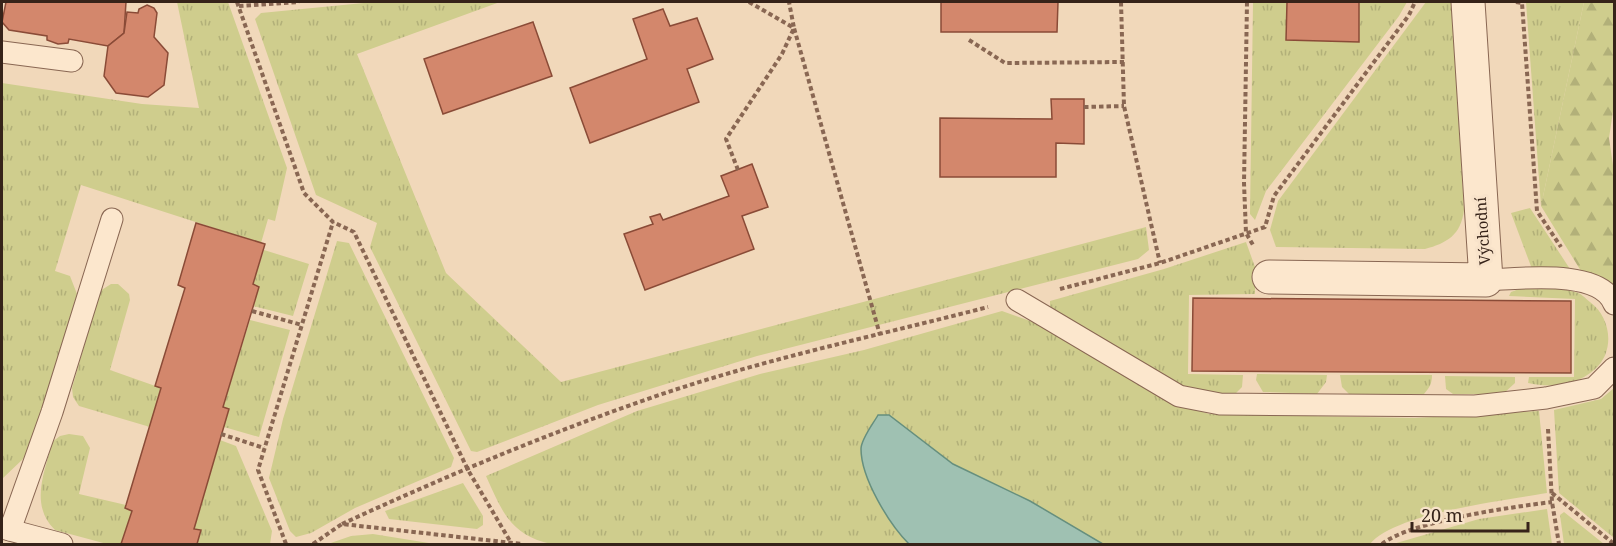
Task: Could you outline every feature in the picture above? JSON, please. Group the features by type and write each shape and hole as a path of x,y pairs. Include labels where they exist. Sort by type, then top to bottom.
{"street":[{"name":"Východní","path":"1269,277 1486,280 1468,2"}],"lane":[{"path":"2,52 72,61"},
{"path":"62,544 6,529 52,412 112,219"},
{"path":"1486,280 1570,279 1593,284 1611,296 1614,304"},
{"path":"1017,300 1179,396 1220,404 1456,406 1546,398 1594,388 1614,368"}],"path":[{"path":"299,2 238,4 304,193 333,222 354,232 468,470 510,541"},
{"path":"749,2 794,28"},
{"path":"789,2 794,28 880,335"},
{"path":"1121,2 1124,106 1160,263"},
{"path":"1247,2 1244,183 1246,233 1269,277"},
{"path":"313,544 342,524 412,491 629,405 753,367 1160,263 1266,227 1274,196 1409,15 1416,2"},
{"path":"1516,2 1522,3 1537,211 1585,282"},
{"path":"738,170 726,139 772,73 794,28"},
{"path":"969,40 1005,63 1124,62"},
{"path":"1084,107 1124,106"},
{"path":"286,544 258,470 333,222"},
{"path":"252,311 302,325"},
{"path":"1546,398 1551,493 1559,544"},
{"path":"221,434 264,448"},
{"path":"1551,493 1614,544"},
{"path":"1382,544 1400,534 1464,517 1552,502"},
{"path":"342,524 522,544"}],"green space":[{"path":"177,2 228,2 287,168 275,221 268,219 261,243 81,185 55,271 70,276 77,294 34,440 23,459 2,479 2,83 142,104 199,108"},
{"path":"374,2 500,2 357,54 446,273 561,382 1146,227 1149,250 1138,259 757,356 598,405 477,452 471,451 370,247 377,223 316,195 255,19 261,13"},
{"path":"1253,2 1287,2 1287,40 1358,42 1359,2 1407,2 1399,16 1266,191 1255,220 1250,214"},
{"path":"1426,2 1452,2 1464,210 1460,226 1446,241 1425,249 1276,247 1270,230 1278,201"},
{"path":"1526,2 1584,2 1541,206"},
{"path":"1584,2 1614,2 1614,105 1609,138 1614,172 1614,284 1611,285 1595,274 1581,271 1541,206"},
{"path":"1530,208 1570,269 1532,269 1511,213"},
{"path":"337,241 349,243 454,458 451,467 355,508 311,533 296,537 290,531 269,478 283,419"},
{"path":"1246,242 1255,267 1255,294 1189,295 1188,374 1243,375 1242,387 1236,393 1190,393 1050,313 1050,301 1164,269"},
{"path":"264,250 309,264 293,316 253,306 259,287 253,284"},
{"path":"111,284 118,284 129,294 130,300 110,370 161,388 150,427 79,406 73,397 72,388 100,291"},
{"path":"1519,289 1568,290 1581,295 1597,308 1603,316 1608,335 1606,354 1601,363 1587,375 1571,382 1554,385 1528,383 1529,377 1574,377 1575,299 1509,296 1511,292"},
{"path":"1002,311 1056,330 1170,401 1209,414 1415,418 1539,411 1547,493 1426,516 1383,533 1370,544 551,544 526,534 509,520 486,476 637,411 760,374 864,350"},
{"path":"250,320 290,330 259,437 224,427 229,409 223,407"},
{"path":"1257,374 1327,375 1326,382 1317,394 1263,392 1256,380"},
{"path":"1340,375 1432,375 1430,386 1424,394 1349,394 1342,387"},
{"path":"1445,376 1515,377 1515,383 1503,394 1453,394 1446,389"},
{"path":"1614,388 1614,538 1559,493 1554,410 1601,399"},
{"path":"69,434 83,436 90,448 79,494 126,505 132,511 121,544 107,544 55,530 47,520 41,499 46,465 52,442 60,436"},
{"path":"220,440 236,446 272,531 270,544 197,544 200,531 194,529"},
{"path":"463,483 483,516 483,525 477,529 389,519 385,511"},
{"path":"1547,509 1552,544 1393,544 1479,519"},
{"path":"1564,512 1604,544 1564,544 1560,515"},
{"path":"373,534 435,544 328,544 351,536"}],"shaded area":[{"path":"878,415 889,415 953,464 1030,501 1103,544 909,544 885,513 871,487 862,461 863,441"}],"building":[{"path":"6,2 126,2 124,33 108,46 69,39 68,43 58,44 47,40 47,36 9,30 2,22"},
{"path":"941,2 1058,2 1057,32 941,32"},
{"path":"1287,2 1359,2 1359,42 1286,40"},
{"path":"147,5 154,8 157,13 154,37 168,53 164,85 148,97 116,93 104,76 108,46 124,33 127,12 138,13 139,9"},
{"path":"663,9 670,26 697,18 713,59 687,69 699,102 590,143 570,88 647,59 633,19"},
{"path":"533,22 552,76 443,114 424,59"},
{"path":"1051,99 1084,99 1084,144 1056,143 1056,177 940,177 940,118 1052,119"},
{"path":"752,164 768,207 742,216 754,249 645,290 624,234 653,224 650,217 660,214 663,220 729,196 721,176"},
{"path":"196,223 265,244 253,284 259,287 223,407 229,409 194,529 201,530 197,544 121,544 132,511 125,508 161,388 155,386 185,288 178,285"},
{"path":"1193,298 1571,301 1571,373 1192,371"}]}
